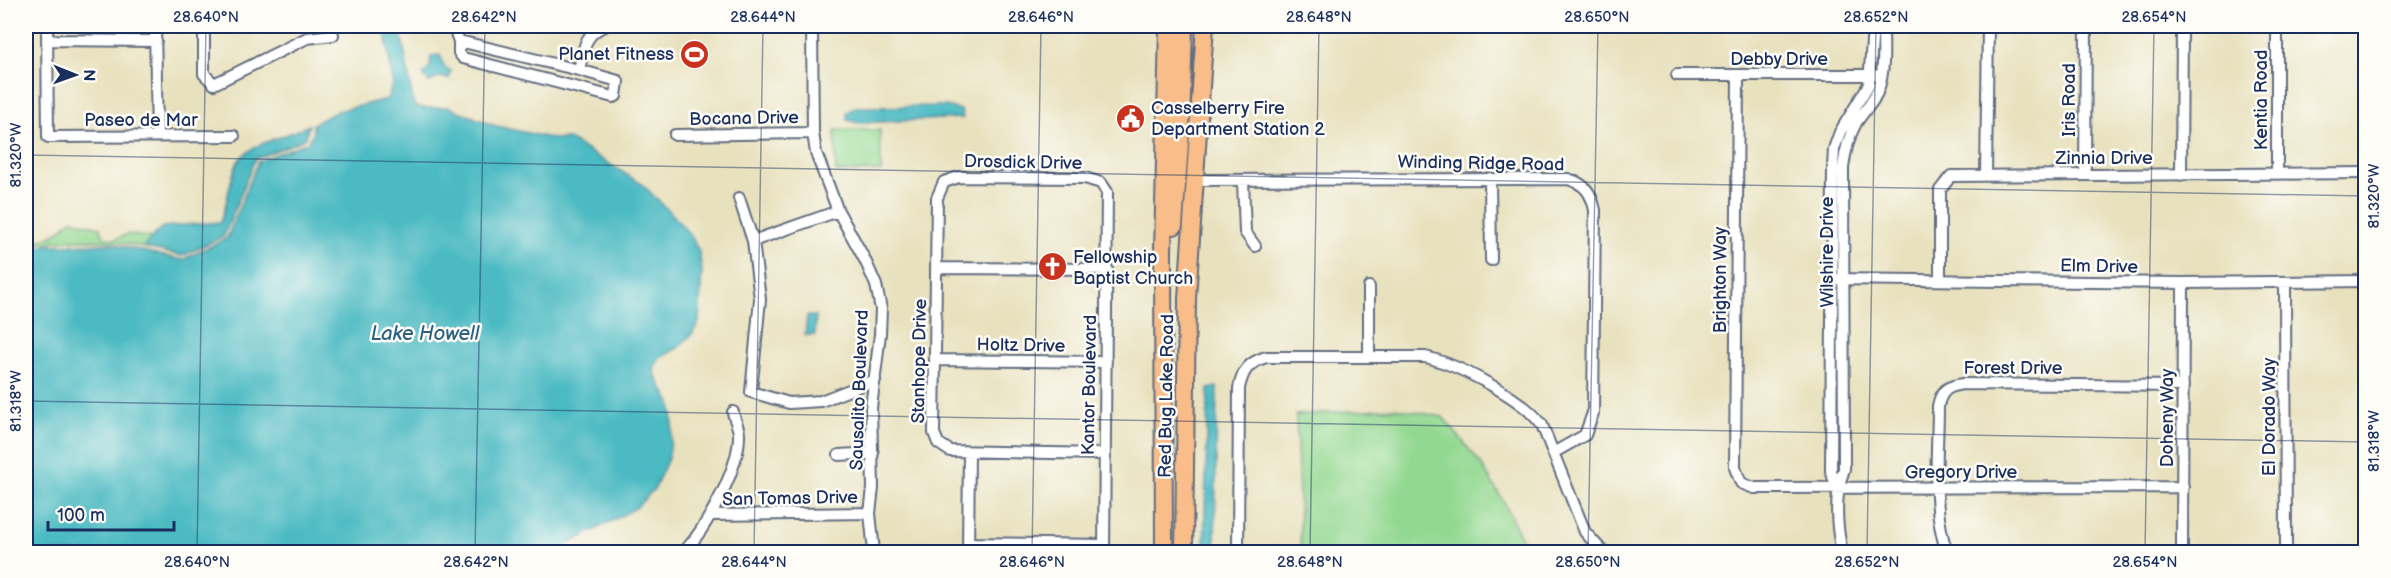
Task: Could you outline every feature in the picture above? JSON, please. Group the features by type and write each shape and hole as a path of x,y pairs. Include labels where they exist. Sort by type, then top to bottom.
{"main road":[{"name":"Red Bug Lake Road","path":"1164,552 1163,251 1168,26"},
{"path":"1165,404 1181,129 1184,26"},
{"name":"Red Bug Lake Road","path":"1184,552 1187,299 1205,26"}],"street":[{"path":"47,26 47,40 156,41"},
{"path":"155,26 157,136"},
{"path":"204,26 204,74 214,84 307,38 333,35 331,26"},
{"path":"453,26 459,41 459,53 463,58 616,96 618,81 459,41"},
{"path":"579,70 587,37 594,29 606,26"},
{"name":"Sausalito Boulevard","path":"812,26 813,133 816,153 838,211 866,260 876,285 880,326 872,408 873,453 870,513 874,552"},
{"name":"Wilshire Drive","path":"1837,488 1844,469 1845,151 1857,122 1871,105 1879,86 1873,60 1873,26"},
{"name":"Wilshire Drive","path":"1842,552 1837,521 1837,488 1831,471 1834,149 1848,116 1883,61 1883,26"},
{"path":"1986,175 1989,26"},
{"name":"Iris Road","path":"2085,174 2086,26"},
{"path":"2181,175 2182,26"},
{"name":"Kentia Road","path":"2277,26 2277,174"},
{"name":"Paseo de Mar","path":"47,40 48,137 234,136"},
{"name":"Debby Drive","path":"1677,75 1875,76"},
{"name":"Brighton Way","path":"1738,76 1735,468 1741,483"},
{"name":"Bocana Drive","path":"675,135 813,133"},
{"name":"Zinnia Drive","path":"1940,280 1940,190 1951,176 2366,174"},
{"name":"Drosdick Drive","path":"944,182 959,177 1085,178 1101,183"},
{"path":"1490,178 1491,260"},
{"name":"Winding Ridge Road","path":"1194,180 1568,179 1587,188 1593,198 1595,210 1593,413 1585,435 1554,453"},
{"path":"1243,180 1245,232 1255,246"},
{"name":"Stanhope Drive","path":"944,182 937,198 934,433 943,448 950,451 969,452"},
{"name":"Kantor Boulevard","path":"1101,183 1107,192 1108,202 1104,548"},
{"path":"739,198 753,241 760,299 751,392 789,404 821,401 875,380"},
{"path":"753,241 838,211"},
{"path":"936,268 1107,269"},
{"name":"Elm Drive","path":"1832,279 2183,283 2366,281"},
{"name":"El Dorado Way","path":"2285,282 2286,552"},
{"name":"Doheny Way","path":"2182,552 2183,283"},
{"path":"1369,287 1369,357"},
{"path":"1238,552 1239,388 1242,374 1248,365 1266,357 1425,357 1442,360 1521,403 1534,414 1542,425 1585,532 1603,552"},
{"name":"Holtz Drive","path":"936,360 1106,362"},
{"name":"Forest Drive","path":"1947,552 1941,530 1938,489 1938,406 1940,395 1953,385 2183,386"},
{"path":"684,552 711,515 724,486 739,435 733,412"},
{"path":"1104,454 969,452 968,548 1104,548"},
{"path":"839,455 873,453"},
{"name":"Gregory Drive","path":"1741,483 1754,488 2183,487"},
{"name":"San Tomas Drive","path":"711,515 870,513"}],"green space":[{"path":"835,130 880,130 881,171 836,172"},
{"path":"71,220 100,227 105,238 116,239 128,234 153,238 143,247 84,240 55,241 26,246 26,230 39,241 57,233"},
{"path":"1395,408 1443,417 1481,464 1504,502 1528,552 1301,552 1296,415"}],"water":[{"name":"Lake Howell","path":"384,26 400,26 414,106 448,107 493,125 554,139 569,139 642,184 691,236 699,251 702,271 699,322 692,334 678,348 660,358 654,368 657,379 671,403 673,422 669,456 655,488 636,508 554,552 26,552 26,250 47,245 112,244 182,260 227,238 258,161 308,142 313,133 313,124 338,111 387,99 393,84"},
{"path":"440,55 444,66 451,71 449,79 440,77 429,82 423,75 430,67 431,56"},
{"path":"946,106 961,110 963,118 858,123 847,120 847,113 855,107"},
{"path":"309,125 305,139 255,159 224,236 182,256 143,247 162,227 220,222 233,173 239,160 253,148"},
{"path":"807,316 816,316 815,335 805,335"},
{"path":"1217,387 1215,552 1204,552 1208,389"}],"place":[{"name":"Planet Fitness","path":"695,54"},
{"name":"Casselberry Fire Department Station 2","path":"1130,118"},
{"name":"Fellowship Baptist Church","path":"1052,267"}]}
